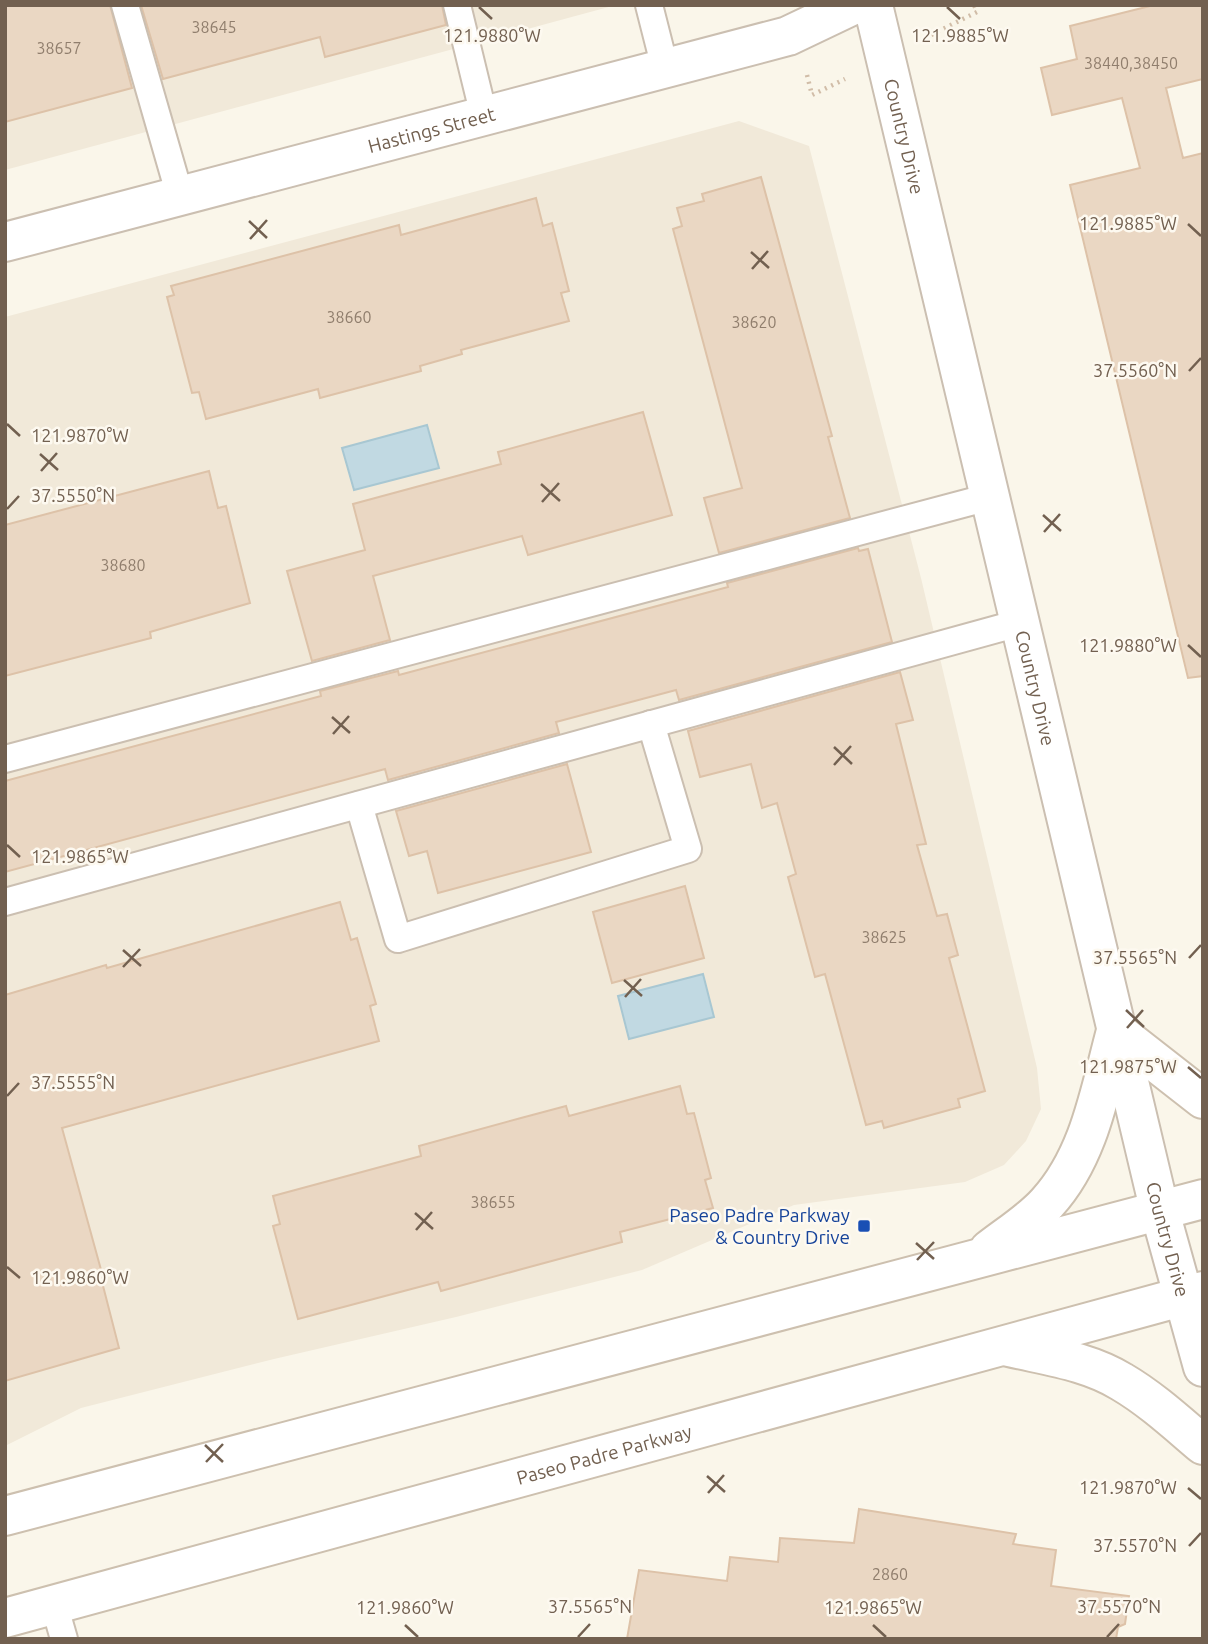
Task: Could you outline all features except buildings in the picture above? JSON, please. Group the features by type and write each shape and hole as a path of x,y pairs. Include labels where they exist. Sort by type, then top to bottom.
{"main road":[{"name":"Hastings Street","path":"5,242 788,36 853,5"},
{"name":"Country Drive","path":"873,5 1160,1212 1193,1294 1203,1367"},
{"path":"979,1259 1046,1204 1071,1171 1089,1131 1116,1031 1203,1099"},
{"path":"5,1516 1203,1199"},
{"name":"Paseo Padre Parkway","path":"5,1618 59,1621 1003,1346 1193,1294"},
{"path":"1003,1346 1080,1363 1120,1380 1156,1405 1203,1445"}],"lane":[{"path":"125,5 180,196"},
{"path":"457,5 484,116"},
{"path":"649,5 665,68"},
{"path":"5,759 989,497"},
{"path":"5,902 1019,623"},
{"path":"359,805 398,939 688,849 651,724"}],"path":[{"path":"974,5 977,12"}],"shaded area":[{"path":"5,5 616,5 5,170"},
{"path":"739,121 809,146 921,578 1037,1068 1041,1109 1026,1141 1004,1165 965,1182 794,1205 642,1270 81,1408 5,1446 5,317"}],"water":[{"path":"427,425 439,468 354,490 342,448"},
{"path":"703,974 714,1017 629,1039 618,996"}],"place":[{"name":"Paseo Padre Parkway & Country Drive","path":"864,1226"}]}
